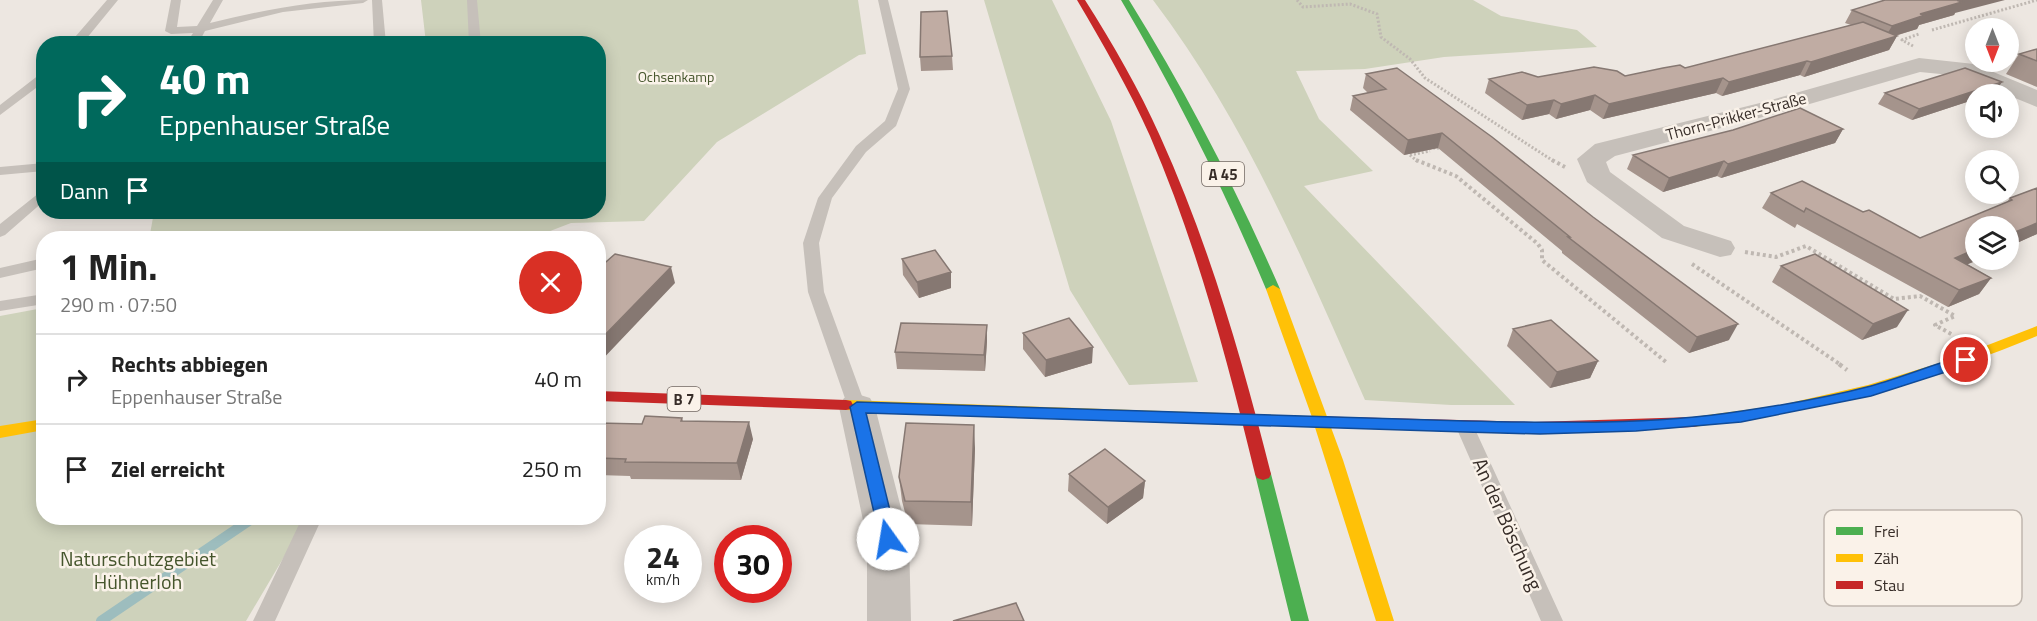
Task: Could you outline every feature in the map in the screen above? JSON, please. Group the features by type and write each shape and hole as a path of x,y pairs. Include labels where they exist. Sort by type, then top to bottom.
{"main road":[{"path":"1081,0 1155,136 1202,258 1234,356 1300,621"},
{"name":"A 45","path":"1125,0 1158,49 1204,135 1249,228 1302,357 1344,483 1386,621"},
{"name":"B 7","path":"606,396 1465,427 1540,428 1636,425 1741,417 1871,391 1984,354 2037,331"},
{"path":"0,432 36,425"}],"street":[{"name":"Thorn-Prikker-Straße","path":"1720,248 1674,232 1597,176 1591,159 1605,150 1773,107 1919,65 1965,69 2037,99"},
{"path":"857,407 888,539 889,621"}],"lane":[{"path":"82,36 113,0"},
{"path":"176,0 171,31 200,29 283,9 363,0"},
{"path":"196,36 218,0"},
{"path":"377,0 379,36"},
{"path":"472,0 474,36"},
{"path":"857,407 816,292 811,243 825,198 861,149 891,123 904,89 883,0"},
{"path":"0,111 36,82"},
{"path":"0,171 36,166"},
{"path":"0,232 36,200"},
{"path":"0,273 36,265"},
{"path":"0,306 36,300"},
{"name":"An der Böschung","path":"1465,427 1552,621"},
{"path":"264,621 309,525"}],"path":[{"path":"1932,30 2037,0"},
{"path":"1421,146 1431,150"},
{"path":"1452,147 1410,155 1418,162 1456,176 1538,244 1542,250 1542,260 1666,362"},
{"path":"1720,248 1776,257 1806,246 1894,299 1920,296 1955,316 1935,325 1984,354"}],"green space":[{"name":"Ochsenkamp","path":"421,0 858,0 866,54 859,55 717,142 644,221 571,223 550,231 151,231 153,219 606,219 606,36 425,36"},
{"path":"984,0 1052,0 1111,121 1198,382 1129,385 1070,290"},
{"path":"1153,0 1473,0 1501,16 1577,30 1597,47 1444,57 1365,69 1296,71 1319,119 1373,171 1304,186 1515,405 1451,405 1365,400 1271,194 1244,143 1186,46"},
{"name":"Naturschutzgebiet Hühnerloh","path":"36,309 36,525 303,525 246,621 0,621 0,316"}],"building":[{"path":"1885,0 1962,0 1959,1 1962,2 1920,14 1925,15 1892,26 1852,10"},
{"path":"947,11 952,56 920,57 921,12"},
{"path":"1863,22 1897,36 1811,62 1807,61 1729,82 1723,78 1609,104 1595,95 1561,104 1554,100 1527,105 1489,79 1522,72 1538,77 1594,67 1617,71 1625,76 1680,65 1685,68"},
{"path":"2037,49 2037,61 2019,54"},
{"path":"1397,68 1492,137 1593,217 1738,324 1697,337 1568,237 1570,237 1442,133 1408,140 1353,96 1386,89 1366,74"},
{"path":"1965,68 1965,72 1976,72 2002,82 1965,84 1965,94 1919,109 1885,93"},
{"path":"1800,108 1843,129 1728,164 1724,161 1669,178 1633,155 1733,130"},
{"path":"1802,181 1863,212 1869,210 1920,238 1965,219 1965,254 1955,258 1965,264 1965,270 1977,270 1991,278 1959,290 1806,208 1804,212 1771,193"},
{"path":"2037,188 2037,223 2019,230 2019,216 1973,216 2002,204 2019,204 2019,195"},
{"path":"935,250 951,272 917,282 902,259"},
{"path":"615,254 671,267 606,334 606,262"},
{"path":"1815,254 1908,310 1873,324 1781,266"},
{"path":"1069,318 1093,347 1046,360 1023,333"},
{"path":"1551,320 1598,361 1557,372 1513,329"},
{"path":"901,323 987,325 984,355 895,352"},
{"path":"645,416 682,418 681,421 749,422 737,463 625,462 626,459 606,458 606,423 642,424"},
{"path":"906,423 974,425 971,502 905,501 899,477"},
{"path":"1105,449 1145,481 1108,507 1069,474"},
{"path":"1016,603 1024,621 953,621"}],"waterway":[{"path":"101,621 243,525"}],"traffic: fast":[{"path":"1125,0 1167,70 1205,142 1273,289"},
{"path":"1263,474 1300,621"}],"traffic: slow":[{"path":"1273,289 1335,460 1385,621"},
{"path":"1693,422 1781,410 1868,390 1954,364 2037,331"},
{"path":"846,405 1306,421"},
{"path":"0,432 36,425"}],"traffic: jam":[{"path":"1081,0 1138,101 1172,177 1216,303 1263,474"},
{"path":"606,396 846,405"},
{"path":"1306,421 1534,428 1693,422"}],"route":[{"path":"888,539 857,407 1278,419 1465,427 1540,428 1636,425 1741,417 1860,394 1966,360"}]}
